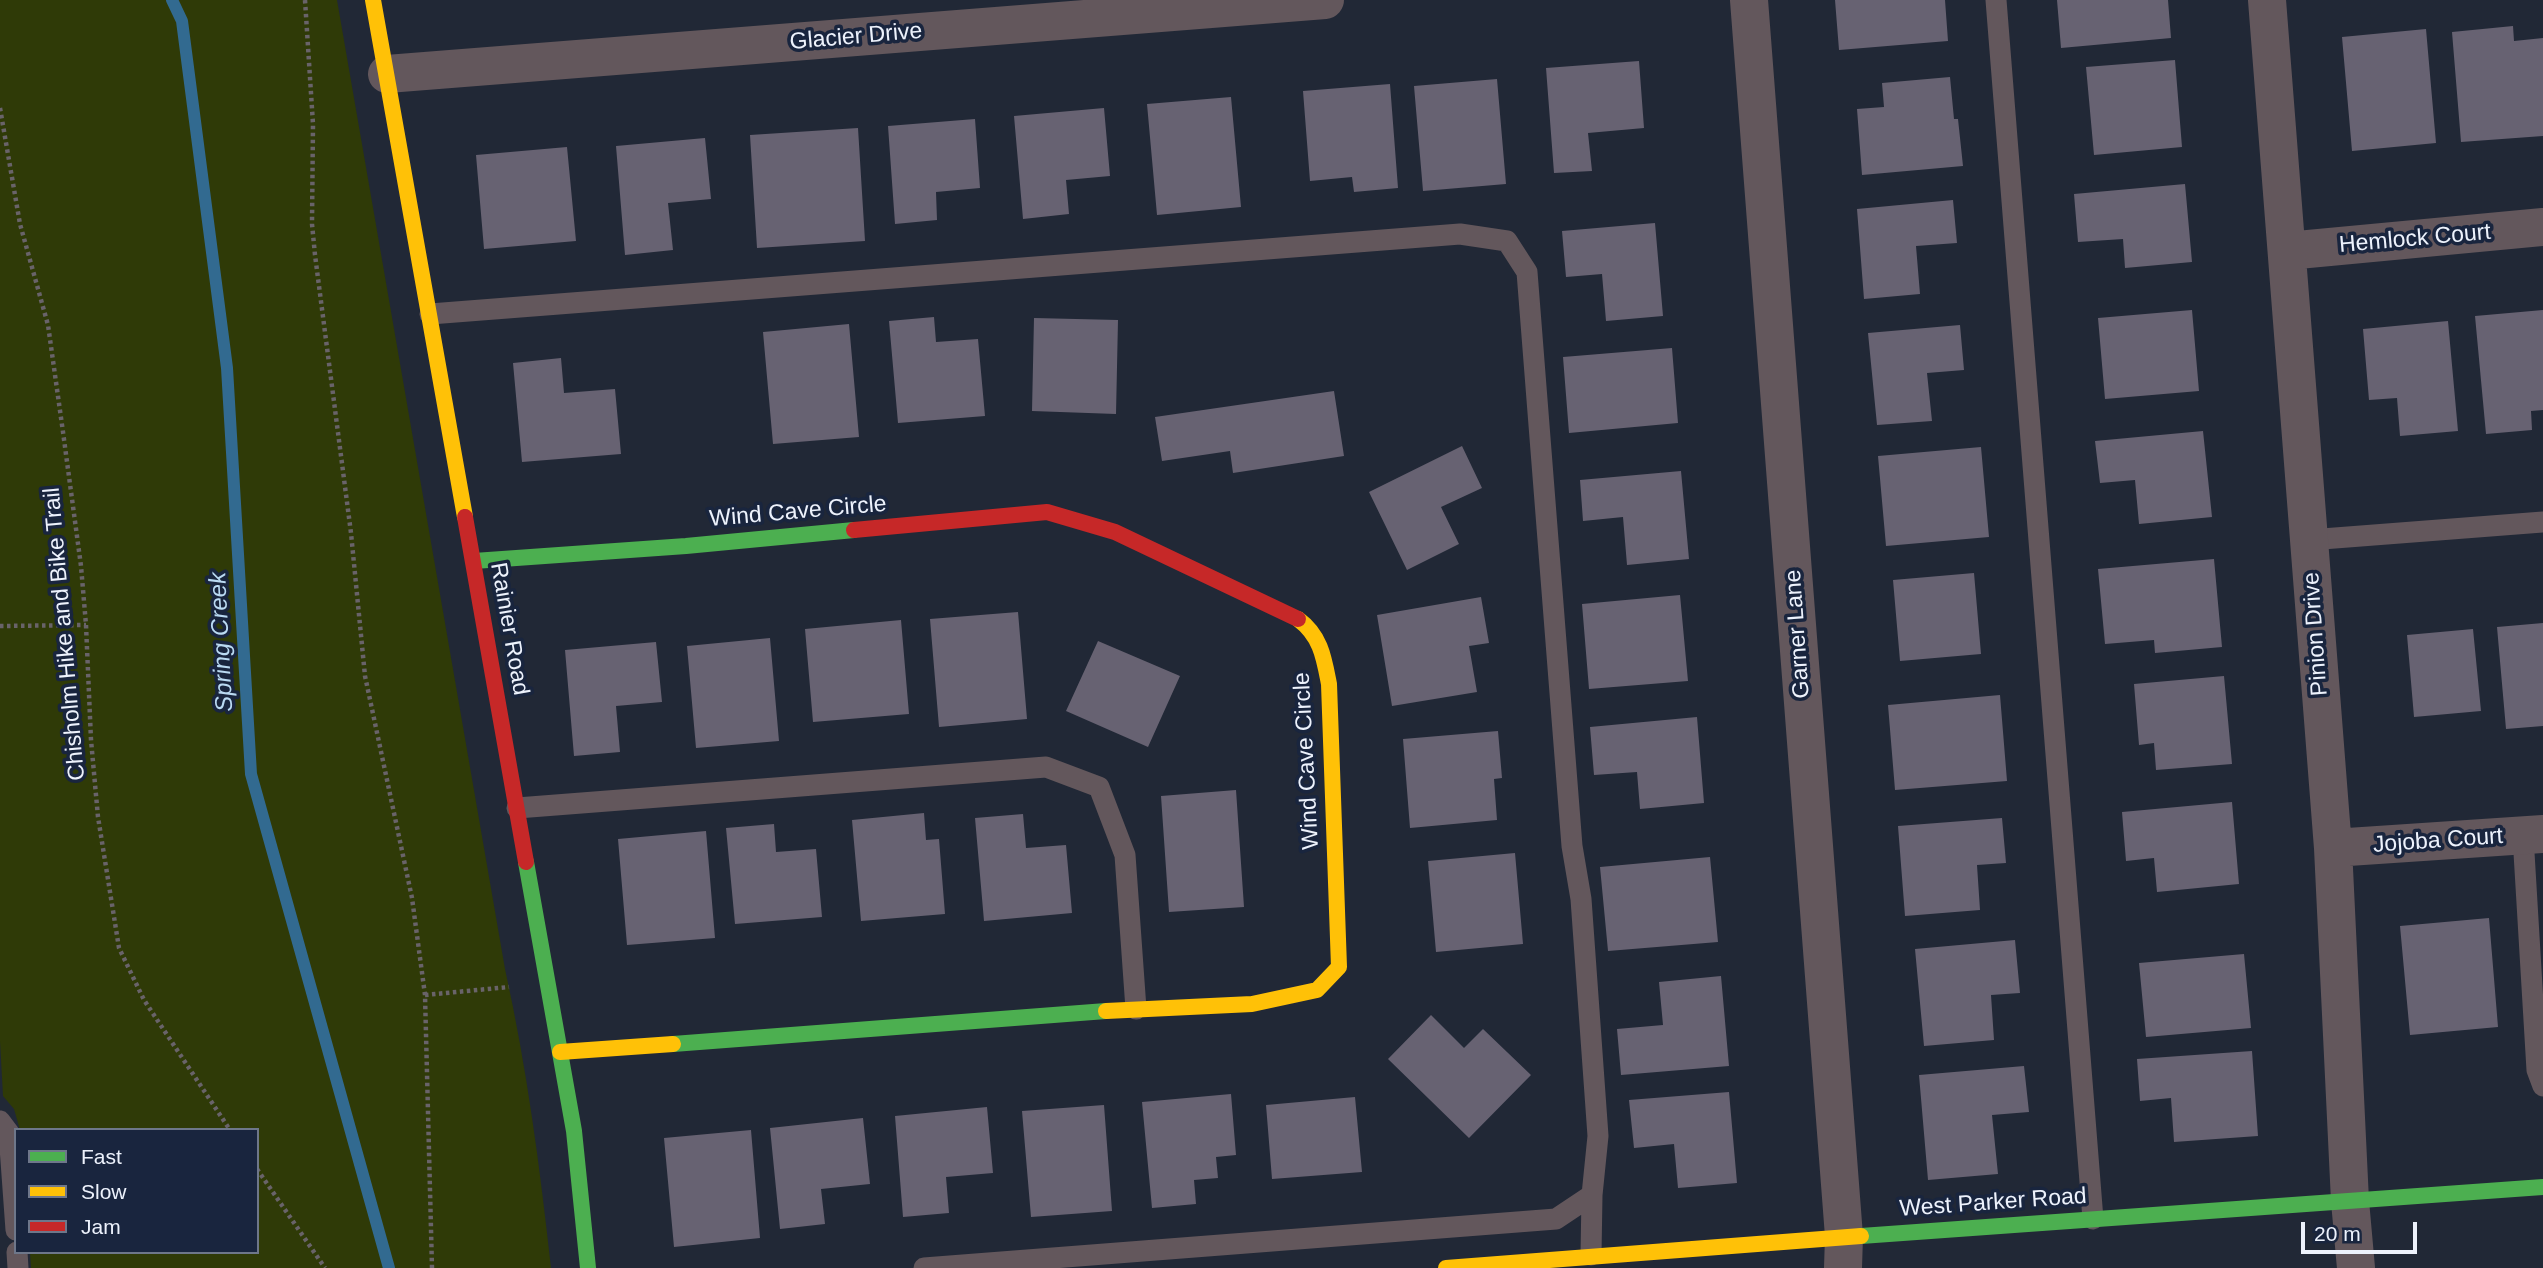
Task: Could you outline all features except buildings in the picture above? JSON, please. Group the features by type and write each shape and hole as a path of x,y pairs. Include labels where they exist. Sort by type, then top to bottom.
{"street":[{"name":"Rainier Road","path":"373,0 574,1131 588,1268"},
{"name":"Glacier Drive","path":"387,74 1325,0"},
{"name":"Garner Lane","path":"1749,0 1844,1252"},
{"name":"Pinion Drive","path":"2267,0 2333,848 2350,1201 2356,1268"},
{"name":"Hemlock Court","path":"2287,251 2543,227"},
{"name":"Wind Cave Circle","path":"474,561 687,546 1047,512 1115,532 1290,614 1312,628 1322,648 1329,684 1339,967 1317,989 1252,1004 1136,1009 560,1052"},
{"name":"Jojoba Court","path":"2333,848 2533,835"},
{"name":"West Parker Road","path":"1446,1268 1591,1255 1844,1252 2093,1219 2543,1187"}],"lane":[{"path":"1996,0 2093,1219"},
{"path":"430,314 1460,234 1507,241 1527,272 1572,846 1581,899 1598,1136 1592,1195 1591,1255"},
{"path":"2309,540 2543,522"},
{"path":"517,808 1046,767 1098,787 1125,855 1136,1009"},
{"path":"2533,835 2536,1070 2543,1086"},
{"path":"0,1121 9,1133 14,1202"},
{"path":"925,1268 1556,1219 1592,1195"}],"path":[{"path":"305,0 313,124 312,224 351,533 365,676 412,898 425,995 432,1268"},
{"name":"Chisholm Hike and Bike Trail","path":"0,108 20,224 48,324 81,566 97,804 119,948 144,1000 229,1128"},
{"path":"0,626 86,625"},
{"path":"425,995 548,983"},
{"path":"259,1172 325,1268"}],"green space":[{"path":"0,0 337,0 526,1081 551,1268 31,1268 30,1254 259,1254 259,1128 19,1128 14,1109 3,1096 0,1041"}],"waterway":[{"name":"Spring Creek","path":"172,0 182,21 227,368 251,774 389,1268"}],"traffic: fast":[{"path":"474,561 686,546 854,530"},
{"path":"526,862 574,1131 588,1268"},
{"path":"673,1044 1106,1011"},
{"path":"1861,1236 2543,1187"}],"traffic: slow":[{"path":"373,0 465,517"},
{"path":"1106,1011 1252,1004 1317,990 1339,967 1329,684 1317,640 1298,619"},
{"path":"560,1052 673,1044"},
{"path":"1446,1268 1861,1236"}],"traffic: jam":[{"path":"854,530 1047,512 1115,532 1298,619"},
{"path":"465,517 526,862"}]}
